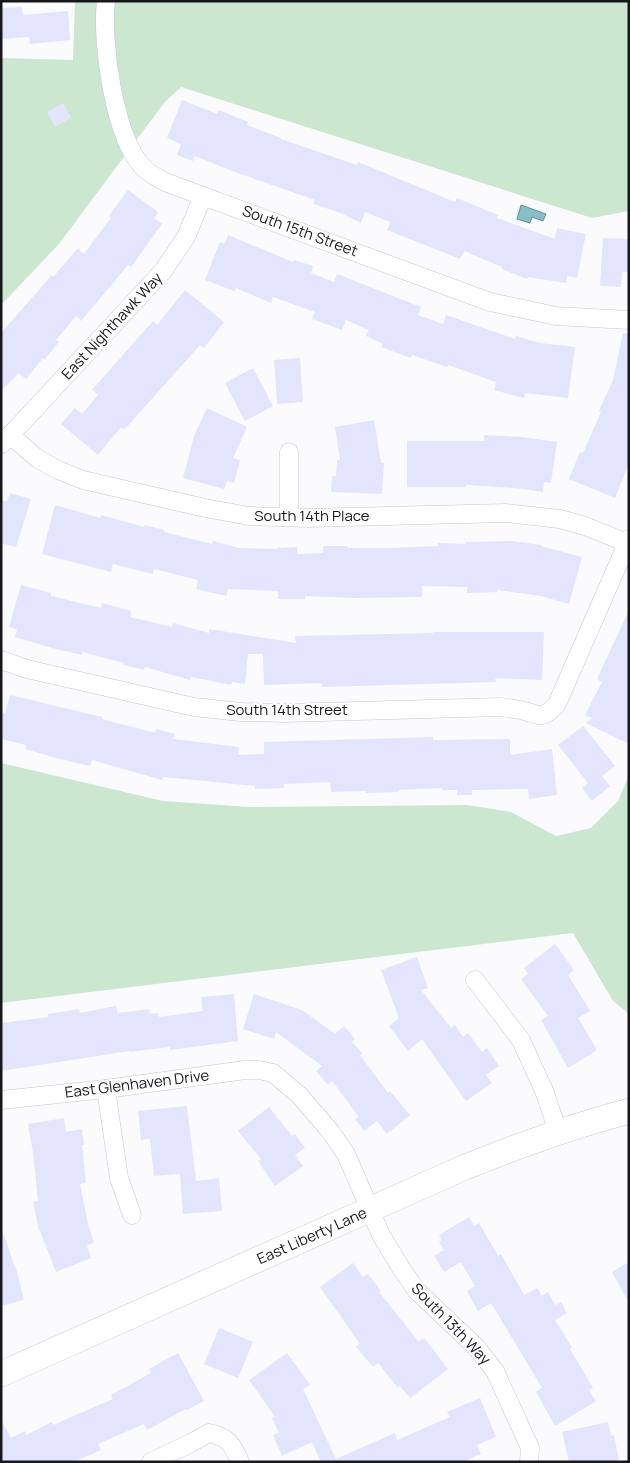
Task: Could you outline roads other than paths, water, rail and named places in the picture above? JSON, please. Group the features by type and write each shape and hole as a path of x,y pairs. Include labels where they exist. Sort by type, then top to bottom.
{"street":[{"name":"South 15th Street","path":"106,1 107,51 117,111 132,151 143,168 165,182 490,302 556,316 629,320"},
{"name":"East Nighthawk Way","path":"5,440 163,271 186,237 203,196"},
{"name":"South 14th Place","path":"5,440 58,470 83,480 240,515 288,517 506,513 560,518 628,541"},
{"path":"288,517 289,452"},
{"name":"South 14th Street","path":"1,660 27,669 194,707 240,712 285,713 493,707 521,710 537,716 548,714 557,704 628,541"},
{"path":"475,980 521,1040 545,1093 558,1132"},
{"name":"East Glenhaven Drive","path":"1,1100 106,1089 245,1070 273,1073"},
{"name":"South 13th Way","path":"273,1073 300,1096 330,1131 346,1154 381,1235 417,1291 476,1347 495,1371 530,1448 529,1462"},
{"path":"106,1089 119,1178 132,1214"},
{"name":"East Liberty Lane","path":"1,1374 463,1168 525,1143 629,1111"},
{"path":"151,1462 209,1433 222,1435 232,1445 240,1462"}],"water":[{"path":"521,205 546,214 543,221 532,217 530,223 517,219"}]}
